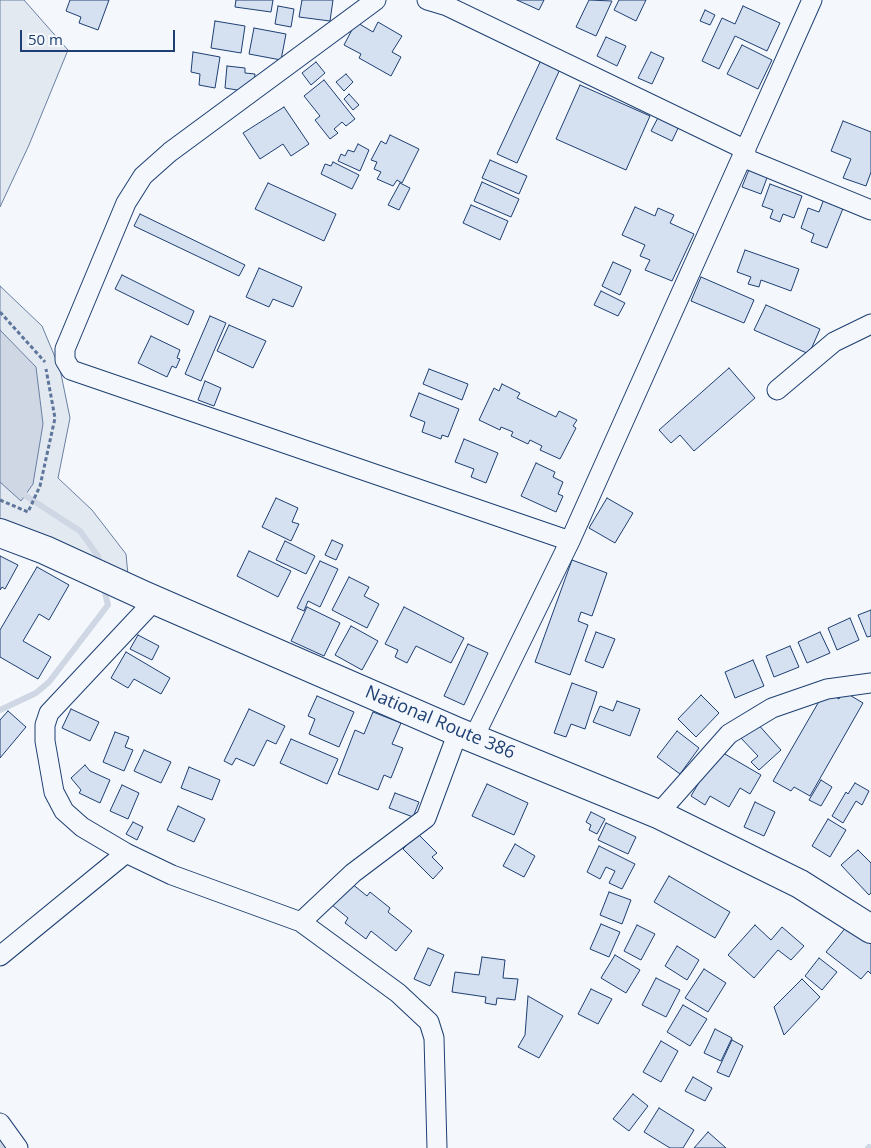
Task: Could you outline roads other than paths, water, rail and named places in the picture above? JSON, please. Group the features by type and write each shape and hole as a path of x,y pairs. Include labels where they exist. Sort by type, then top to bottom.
{"highway":[{"name":"National Route 386","path":"0,533 45,550 466,736 658,814 800,884 871,929"}],"street":[{"path":"376,0 170,152 143,176 122,212 65,349 65,360 71,370 570,540"},
{"path":"427,0 446,6 744,154 871,210"},
{"path":"301,922 353,873 426,818 466,736 570,540 812,0"},
{"path":"777,390 834,342 871,324"},
{"path":"149,597 49,713 45,725 45,741 54,792 64,811 82,827 126,853 172,875 301,922 398,993 429,1022 434,1038 437,1148"},
{"path":"658,814 729,734 772,708 827,689 871,682"},
{"path":"0,956 126,853"},
{"path":"0,1123 18,1148"}],"waterway":[{"path":"21,489 26,496 80,531 98,556 100,567"},
{"path":"0,710 36,693 49,682 108,605 103,584"},
{"path":"0,1143 4,1148"}]}
